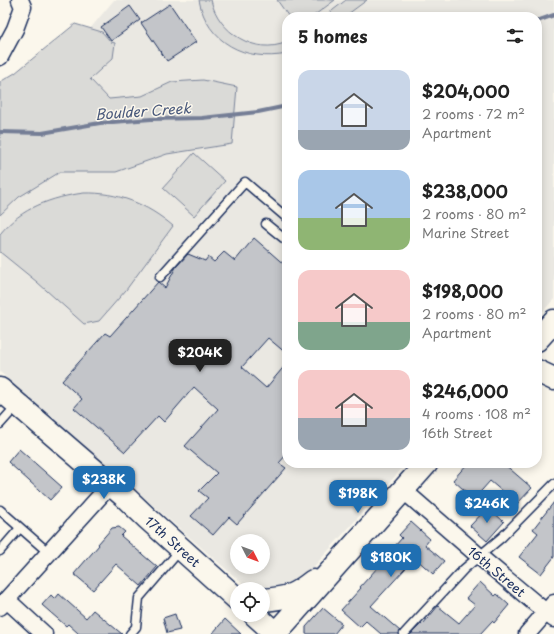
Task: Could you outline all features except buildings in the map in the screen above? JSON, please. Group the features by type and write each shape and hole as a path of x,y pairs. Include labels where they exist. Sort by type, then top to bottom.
{"street":[{"path":"0,57 16,29 23,7 20,0"},
{"path":"542,334 554,321"},
{"path":"542,373 554,379"},
{"name":"17th Street","path":"0,389 110,484 230,593"},
{"path":"262,622 275,634 423,468"},
{"path":"44,634 3,603 110,484"},
{"name":"16th Street","path":"403,490 480,557 551,612"},
{"path":"270,600 280,599 299,593 339,561"},
{"path":"527,634 551,612"}],"lane":[{"path":"160,277 245,182 282,214"},
{"path":"266,224 282,237"},
{"path":"0,424 18,405"},
{"path":"404,634 464,569 502,537 554,484"},
{"path":"0,510 49,552"},
{"path":"0,551 20,528"},
{"path":"130,634 136,627 139,598 182,549"}],"shaded area":[{"path":"114,0 554,0 554,299 542,312 542,12 282,12 282,468 403,468 295,586 277,592 270,590 270,582 241,582 232,574 270,574 270,534 230,534 230,573 0,372 0,137"},
{"path":"199,0 211,0 215,12 221,22 230,31 251,43 263,46 275,46 282,44 282,55 257,55 243,52 231,46 210,28 203,15"},
{"path":"277,0 335,0 319,12 285,12"},
{"path":"346,0 367,0 351,12 330,12"},
{"path":"75,24 102,32 111,42 115,43 113,58 90,79 109,99 142,96 172,82 203,80 237,87 232,144 167,154 116,172 60,172 19,197 0,215 0,82 15,73"},
{"path":"194,153 225,181 194,216 163,188"},
{"path":"84,193 109,195 132,201 153,211 173,226 126,290 99,321 84,324 37,282 0,252 0,234 17,217 38,205 60,197"}],"waterway":[{"name":"Boulder Creek","path":"542,19 554,15"},
{"name":"Boulder Creek","path":"0,132 42,133 100,123 151,119 202,118 258,112 282,107"}]}
